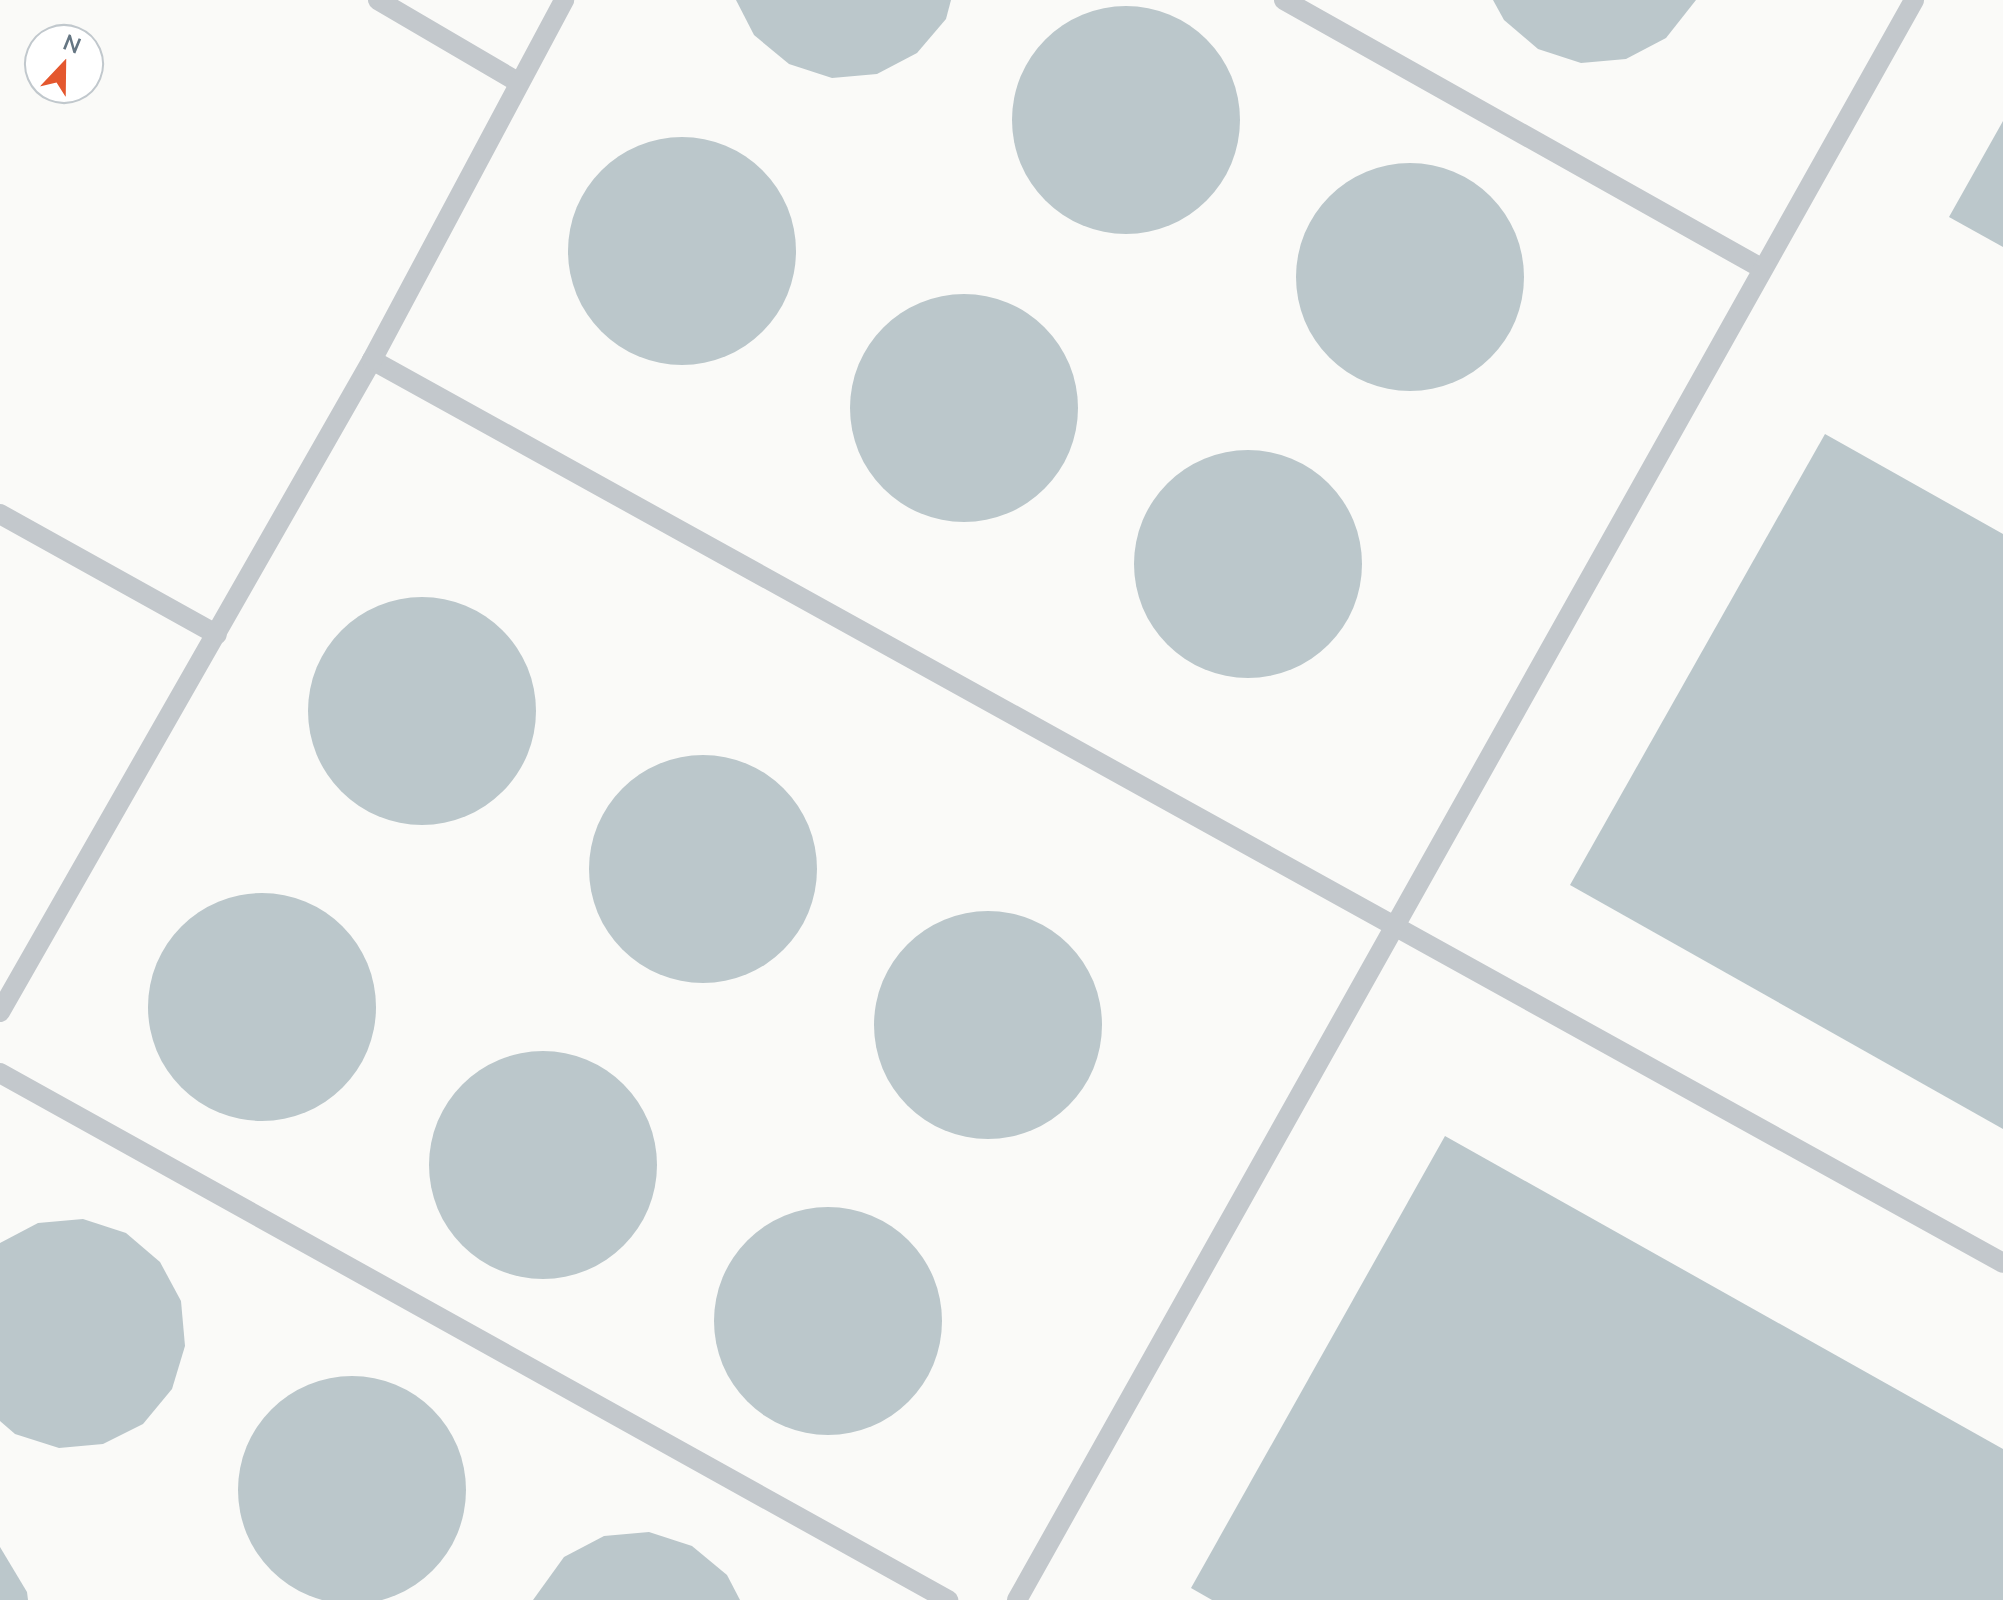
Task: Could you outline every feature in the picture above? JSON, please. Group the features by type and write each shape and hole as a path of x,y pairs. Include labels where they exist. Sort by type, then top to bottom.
{"lane":[{"path":"378,0 518,82"},
{"path":"0,1012 372,360 564,0"},
{"path":"1284,0 1763,269"},
{"path":"1017,1600 1914,0"},
{"path":"372,360 2003,1263"},
{"path":"0,514 217,635"},
{"path":"0,1073 948,1600"}],"shaded area":[{"path":"736,0 951,0 946,19 917,53 877,74 832,78 789,64 754,35"},
{"path":"1493,0 1696,0 1666,38 1626,59 1581,63 1538,49 1504,20"},
{"path":"1126,6 1148,8 1170,15 1207,39 1231,76 1238,98 1238,142 1231,164 1207,201 1170,225 1148,232 1126,234 1104,232 1082,225 1045,201 1021,164 1014,142 1012,120 1014,98 1021,76 1045,39 1082,15 1104,8"},
{"path":"2003,121 2003,247 1949,217"},
{"path":"682,137 704,139 726,146 763,170 787,207 794,229 794,273 787,295 763,332 726,356 704,363 682,365 660,363 638,356 601,332 577,295 570,273 568,251 570,229 577,207 601,170 638,146 660,139"},
{"path":"1410,163 1432,165 1454,172 1473,182 1490,197 1505,214 1515,233 1522,255 1522,299 1515,321 1505,340 1490,357 1473,372 1454,382 1432,389 1410,391 1388,389 1366,382 1347,372 1330,357 1315,340 1305,321 1298,299 1296,277 1298,255 1305,233 1315,214 1330,197 1347,182 1366,172 1388,165"},
{"path":"964,294 986,296 1008,303 1027,313 1044,328 1059,345 1069,364 1076,386 1076,430 1069,452 1059,471 1044,488 1027,503 1008,513 986,520 964,522 942,520 920,513 901,503 884,488 869,471 859,452 852,430 850,408 852,386 859,364 869,345 884,328 901,313 920,303 942,296"},
{"path":"1825,434 2003,534 2003,1129 1570,885"},
{"path":"1248,450 1270,452 1292,459 1329,483 1353,520 1360,542 1360,586 1353,608 1329,645 1292,669 1270,676 1248,678 1226,676 1204,669 1167,645 1143,608 1136,586 1134,564 1136,542 1143,520 1167,483 1204,459 1226,452"},
{"path":"422,597 444,599 466,606 503,630 527,667 534,689 534,733 527,755 503,792 466,816 444,823 422,825 400,823 378,816 341,792 317,755 310,733 308,711 310,689 317,667 341,630 378,606 400,599"},
{"path":"703,755 725,757 747,764 766,774 783,789 798,806 808,825 815,847 815,891 808,913 798,932 783,949 766,964 747,974 725,981 703,983 681,981 659,974 640,964 623,949 608,932 598,913 591,891 589,869 591,847 598,825 608,806 623,789 640,774 659,764 681,757"},
{"path":"262,893 284,895 306,902 343,926 367,963 374,985 374,1029 367,1051 343,1088 306,1112 284,1119 262,1121 240,1119 218,1112 181,1088 157,1051 150,1029 148,1007 150,985 157,963 181,926 218,902 240,895"},
{"path":"988,911 1010,913 1032,920 1069,944 1093,981 1100,1003 1100,1047 1093,1069 1069,1106 1032,1130 1010,1137 988,1139 966,1137 944,1130 907,1106 883,1069 876,1047 874,1025 876,1003 883,981 907,944 944,920 966,913"},
{"path":"543,1051 565,1053 587,1060 624,1084 648,1121 655,1143 655,1187 648,1209 624,1246 587,1270 565,1277 543,1279 521,1277 499,1270 462,1246 438,1209 431,1187 429,1165 431,1143 438,1121 462,1084 499,1060 521,1053"},
{"path":"1445,1136 2003,1449 2003,1600 1212,1600 1191,1588"},
{"path":"828,1207 850,1209 872,1216 891,1226 908,1241 923,1258 933,1277 940,1299 940,1343 933,1365 923,1384 908,1401 891,1416 872,1426 850,1433 828,1435 806,1433 784,1426 765,1416 748,1401 733,1384 723,1365 716,1343 714,1321 716,1299 723,1277 733,1258 748,1241 765,1226 784,1216 806,1209"},
{"path":"83,1219 126,1233 160,1262 181,1301 185,1346 172,1389 143,1424 103,1444 59,1448 15,1434 0,1421 0,1243 38,1223"},
{"path":"352,1376 395,1385 432,1410 457,1447 466,1490 457,1533 432,1570 395,1595 352,1604 309,1595 272,1570 247,1533 238,1490 247,1447 272,1410 309,1385"},
{"path":"649,1532 692,1546 727,1575 740,1600 533,1600 564,1557 604,1536"},
{"path":"0,1547 27,1592 28,1600 0,1600"}]}
